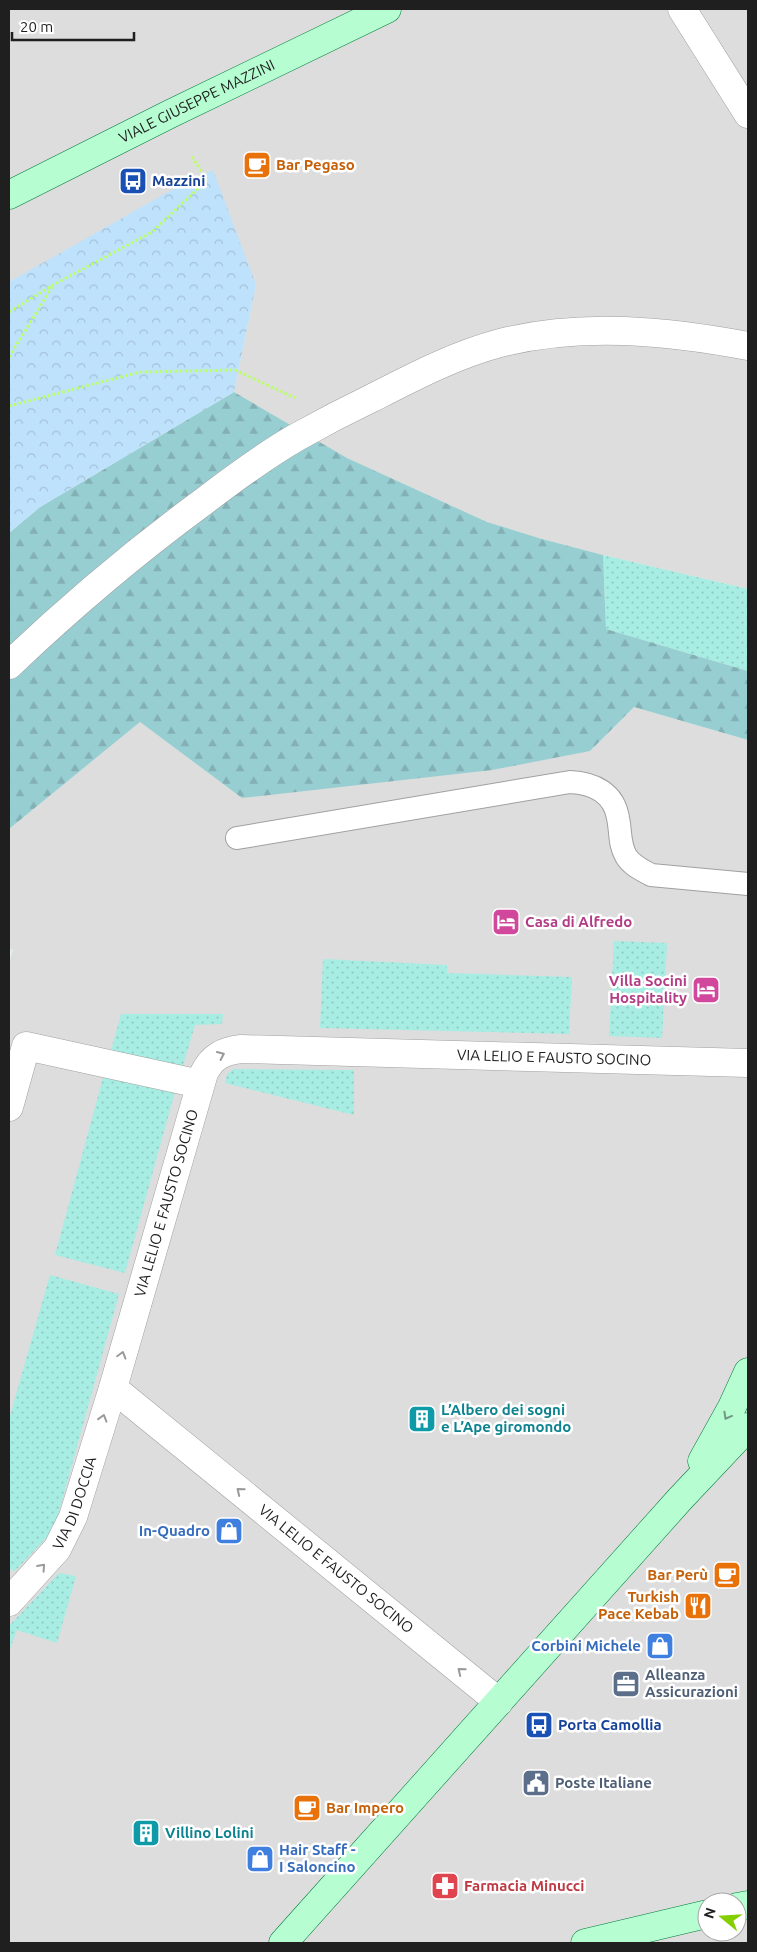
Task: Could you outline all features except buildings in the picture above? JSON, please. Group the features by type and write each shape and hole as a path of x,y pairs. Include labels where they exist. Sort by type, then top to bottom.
{"main road":[{"name":"VIALE GIUSEPPE MAZZINI","path":"9,195 162,118 387,9"},
{"path":"680,1499 732,1407 748,1372"},
{"path":"283,1943 680,1499 748,1427"},
{"path":"585,1943 697,1916"}],"street":[{"path":"682,9 748,114"},
{"path":"9,665 82,598 174,523 258,462 318,426 438,366 501,343 527,338 584,332 617,330 652,332 748,346"},
{"path":"9,1107 26,1046 200,1084"},
{"name":"VIA LELIO E FAUSTO SOCINO","path":"499,1702 113,1388 204,1073 212,1059 221,1054 241,1049 748,1063"},
{"name":"VIA DI DOCCIA","path":"9,1602 45,1564 65,1535 73,1517 113,1388"}],"lane":[{"path":"237,838 570,782 585,783 598,788 607,795 616,807 620,845 627,858 637,868 651,875 748,884"}],"path":[{"path":"9,312 53,285 152,232 206,180 191,155"},
{"path":"9,356 53,285"},
{"path":"9,406 140,372 235,370 294,396 318,426"}],"shaded area":[{"path":"9,9 748,9 748,589 603,555 487,522 347,458 234,392 256,285 9,282"},
{"path":"603,555 748,589 748,671 606,629"},
{"path":"634,707 748,740 748,1943 9,1943 9,963 13,950 9,948 9,829 140,722 242,798 590,751"},
{"path":"614,941 667,943 662,1038 609,1036"},
{"path":"323,959 447,965 447,973 572,977 569,1034 320,1028"},
{"path":"121,1014 223,1014 222,1024 195,1025 182,1069 110,1054"},
{"path":"234,1069 354,1070 354,1115 225,1083 227,1074"},
{"path":"104,1074 176,1088 125,1273 55,1255"},
{"path":"50,1275 119,1294 57,1519 50,1534 15,1571 9,1569 9,1419"},
{"path":"59,1573 76,1576 57,1643 17,1630 9,1651 9,1626"}],"green space":[{"path":"213,170 256,285 234,392 40,507 9,533 9,282 168,192"},
{"path":"234,392 347,458 487,522 603,555 606,629 748,671 748,740 634,707 590,751 492,770 242,798 140,722 9,829 9,533 40,507"}],"place":[{"name":"Bar Pegaso","path":"257,165"},
{"name":"Mazzini","path":"133,181"},
{"name":"Casa di Alfredo","path":"506,922"},
{"name":"Villa Socini Hospitality","path":"706,990"},
{"name":"L’Albero dei sogni e L’Ape giromondo","path":"422,1419"},
{"name":"In-Quadro","path":"229,1531"},
{"name":"Bar Perù","path":"727,1575"},
{"name":"Turkish Pace Kebab","path":"698,1606"},
{"name":"Corbini Michele","path":"660,1646"},
{"name":"Alleanza Assicurazioni","path":"626,1684"},
{"name":"Porta Camollia","path":"539,1725"},
{"name":"Poste Italiane","path":"536,1783"},
{"name":"Bar Impero","path":"307,1808"},
{"name":"Villino Lolini","path":"146,1833"},
{"name":"Hair Staff - I Saloncino","path":"260,1859"},
{"name":"Farmacia Minucci","path":"445,1886"}]}
